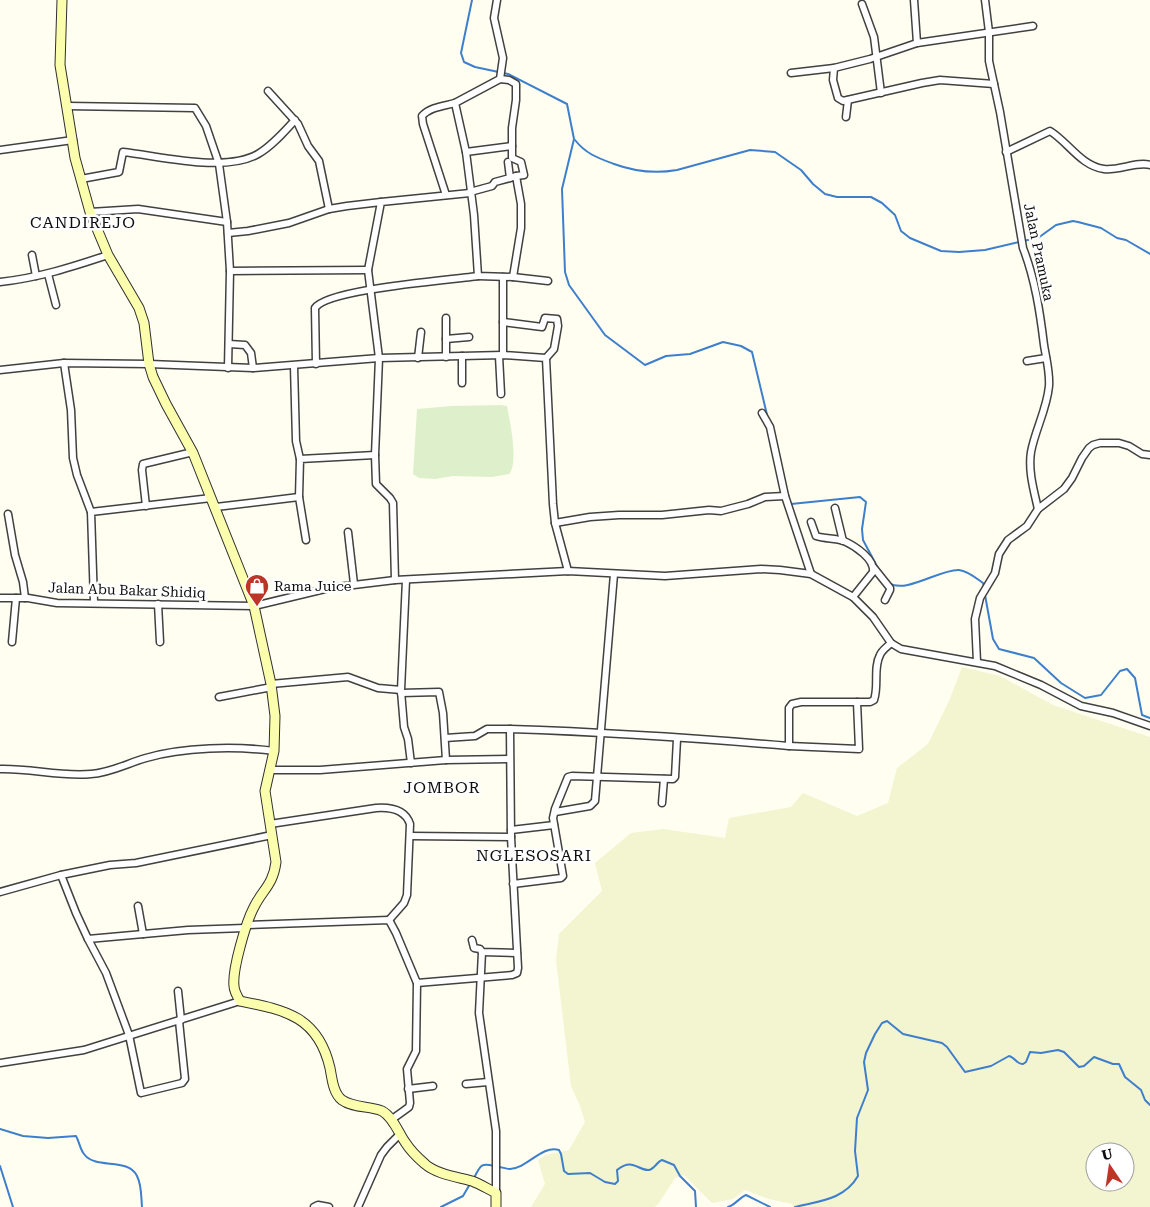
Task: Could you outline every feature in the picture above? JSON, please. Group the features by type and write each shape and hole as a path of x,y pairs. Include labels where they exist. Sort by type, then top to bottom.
{"street":[{"path":"62,0 59,57 73,140 90,212 108,254 139,308 153,377 192,452 216,507 254,606 272,686 275,716 274,751 265,791 276,862 274,874 269,885 254,906 246,927 234,976 234,986 240,1001"},
{"path":"497,0 494,18 503,58 500,77"},
{"path":"914,0 917,43"},
{"name":"Jalan Pramuka","path":"986,0 989,60 1023,248 1030,266 1049,376 1047,399 1030,460 1038,509"},
{"path":"862,4 874,37 881,93"},
{"path":"791,73 834,68 877,57 917,43 1033,26"},
{"path":"834,68 834,80 838,98 843,101 940,80 994,84"},
{"path":"228,233 248,232 289,223 347,206 446,195 470,192 492,186 495,182 524,174 521,162 512,159 512,128 516,84 500,77 455,103 432,109 422,116 446,195"},
{"path":"268,92 295,120 308,146 319,161 329,210"},
{"path":"846,117 848,100"},
{"path":"455,103 466,152 474,215 478,276"},
{"path":"67,106 194,108 206,126 219,164 227,222 230,271 228,368"},
{"path":"81,179 118,172 123,152 219,164 257,155 277,139 295,120"},
{"path":"1006,152 1050,131 1070,149 1096,167 1114,169 1143,164 1150,165"},
{"path":"0,149 73,140"},
{"path":"466,152 512,146"},
{"path":"508,162 521,204 521,228 513,277"},
{"path":"381,202 368,270 379,358 375,455 376,484 390,498 392,503 395,580"},
{"path":"90,212 138,209 227,222"},
{"path":"0,282 48,274 71,268 108,254"},
{"path":"32,255 36,276"},
{"path":"230,271 368,270"},
{"path":"48,274 56,305"},
{"path":"316,364 316,306 326,300 370,289 478,276 548,281"},
{"path":"501,394 503,277"},
{"path":"446,318 446,357"},
{"path":"503,322 542,327 545,318 557,319 558,326 554,349 546,358 553,504 555,523 568,571"},
{"path":"418,358 421,332"},
{"path":"446,339 468,337"},
{"path":"229,344 246,345 251,353 253,368"},
{"path":"462,356 462,383"},
{"path":"0,370 64,364 149,364 253,368 379,358 501,356 546,358"},
{"path":"1027,361 1046,358"},
{"path":"64,364 71,410 73,458 77,475 91,512 94,602"},
{"path":"294,366 296,441 300,459 299,497 306,540"},
{"path":"762,413 770,427 785,496 811,574 853,597 873,617 891,643 901,649 914,652 995,666 1020,675 1081,706 1112,713 1150,726"},
{"path":"977,662 975,619 980,598 995,573 1002,547 1008,540 1027,526 1038,509 1064,489 1082,458 1093,445 1100,442 1119,443 1129,446 1142,454 1150,455"},
{"path":"146,506 142,470 144,464 192,452"},
{"path":"300,459 375,455"},
{"path":"555,523 590,517 662,515 709,510 721,511 748,504 765,497 785,496"},
{"path":"216,507 299,497"},
{"path":"91,512 211,498"},
{"path":"835,508 843,541"},
{"path":"8,514 25,598"},
{"path":"811,522 816,536 843,541 858,549 871,562 890,588 885,600"},
{"path":"348,532 354,584"},
{"path":"853,597 873,572 874,568"},
{"name":"Jalan Abu Bakar Shidiq","path":"0,598 25,598 56,602 254,606 320,590 395,580 568,571 665,576 761,569 811,574"},
{"path":"555,812 592,806 595,801 614,574"},
{"path":"406,580 401,691 404,727 408,739 411,763"},
{"path":"12,642 16,598"},
{"path":"158,604 160,642"},
{"path":"789,746 789,708 792,704 801,702 870,702 874,700 877,690 879,658 891,643"},
{"path":"219,697 272,686 348,677 378,688 439,692 446,760"},
{"path":"445,738 475,736 487,729 510,729 601,732 677,739 859,750 857,702"},
{"path":"417,983 517,973 518,952 511,833 510,729"},
{"path":"513,884 560,878 563,876 554,825 555,812 568,777 674,778 677,739"},
{"path":"0,769 76,775 93,774 172,752 252,748 274,751"},
{"path":"271,770 320,770 446,760 509,759"},
{"path":"662,802 664,779"},
{"path":"88,939 219,928 389,920 404,903 407,895 410,836 408,818 404,814 386,808 270,824"},
{"path":"410,836 511,833 554,825"},
{"path":"0,892 81,870 144,861 272,835"},
{"path":"61,875 76,913 106,973 129,1035 141,1093 182,1083 186,1077 178,991"},
{"path":"138,906 143,934"},
{"path":"389,920 417,983 416,1051 407,1066 410,1103 409,1108 391,1120"},
{"path":"472,940 474,948 480,949 482,952 518,952"},
{"path":"482,952 479,1013 496,1131 496,1207"},
{"path":"0,1063 84,1050 240,1001 281,1010 293,1015 306,1024 324,1052 336,1092 342,1099 351,1104 383,1112 391,1120 410,1149 430,1168 473,1182 496,1193"},
{"path":"466,1084 488,1082"},
{"path":"408,1089 433,1086"},
{"path":"358,1207 381,1155 400,1134"},
{"path":"314,1207 318,1205 329,1207"}],"green space":[{"path":"507,406 513,442 512,469 509,474 492,477 453,476 435,479 419,478 413,474 417,409"},
{"path":"962,667 1000,676 1053,705 1150,737 1150,1207 793,1207 792,1204 769,1199 745,1190 733,1199 712,1203 684,1175 675,1178 655,1207 531,1207 545,1184 538,1160 546,1155 569,1150 585,1122 571,1086 556,960 559,934 602,891 595,863 631,833 663,829 725,838 729,818 791,807 803,793 857,816 888,803 897,768 928,744 949,701"}],"waterway":[{"path":"472,0 461,53 464,62 475,67 508,74 567,104 574,139 562,189 565,272 569,285 605,335 645,365 666,356 690,354 723,342 741,346 752,352 768,419"},
{"path":"575,140 588,152 603,160 646,172 677,170 750,150 775,152 801,170 825,194 837,197 871,197 882,203 895,215 901,231 910,238 941,251 985,250 1038,238 1056,225 1073,221 1101,228 1150,254"},
{"path":"791,504 860,497 866,502 862,529 863,540 879,570"},
{"path":"889,583 896,586 904,585 942,573 959,570 975,577 983,583 984,587"},
{"path":"985,595 993,639 999,649 1034,658 1061,683 1085,698 1101,695 1120,671 1127,669 1135,678 1142,715 1150,718"},
{"path":"795,1207 838,1195 846,1190 858,1176 855,1151 857,1118 868,1090 864,1062 875,1034 882,1023 887,1021 903,1034 942,1043 965,1072 991,1066 1009,1056 1023,1064 1026,1062 1030,1052 1041,1053 1058,1050 1064,1052 1079,1067 1084,1066 1094,1057 1113,1064 1119,1064 1125,1077 1141,1090 1145,1100 1150,1105"},
{"path":"0,1129 23,1136 48,1138 76,1136 84,1154 89,1159 133,1170 140,1184 142,1207"},
{"path":"498,1167 517,1168 546,1151 552,1149 559,1150 564,1171 568,1174 590,1173 605,1182 615,1184 618,1181 617,1170 623,1166 631,1165 649,1170 662,1160 674,1165 680,1176 695,1191 696,1207"},
{"path":"0,1166 13,1207"},
{"path":"474,1178 481,1166 494,1166"},
{"path":"441,1207 463,1196 470,1184"},
{"path":"728,1207 746,1195 770,1207"}],"place":[{"name":"Rama Juice","path":"257,607"}],"district":[{"name":"CANDIREJO","path":"83,222"},
{"name":"JOMBOR","path":"442,787"},
{"name":"NGLESOSARI","path":"534,855"}]}
